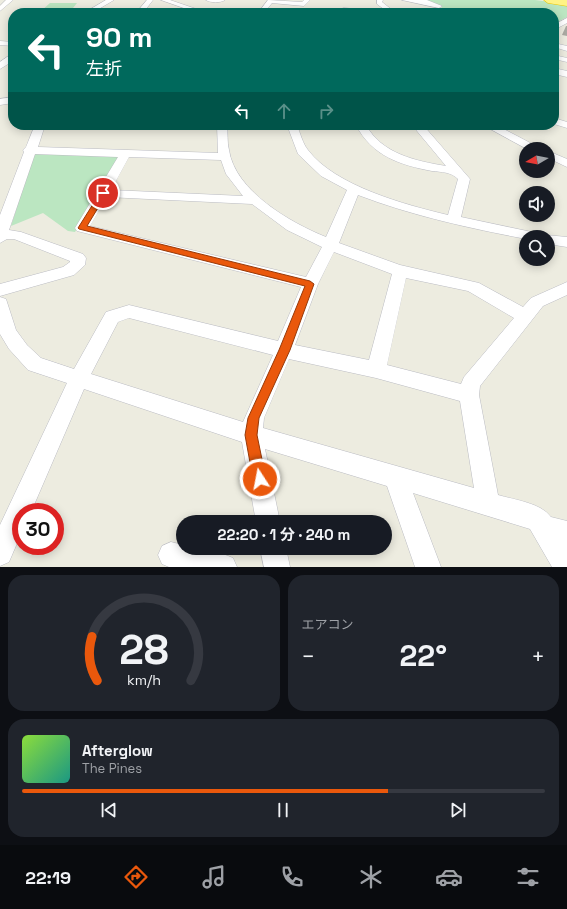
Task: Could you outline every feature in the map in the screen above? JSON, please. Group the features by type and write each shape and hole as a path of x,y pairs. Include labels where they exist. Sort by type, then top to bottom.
{"highway":[{"path":"548,0 567,2"},
{"path":"563,0 567,2"}],"street":[{"path":"0,9 10,0"},
{"path":"96,8 111,0"},
{"path":"143,8 150,0"},
{"path":"164,0 180,8"},
{"path":"209,0 222,0"},
{"path":"380,0 379,3 386,8"},
{"path":"405,0 427,2 439,6"},
{"path":"267,1 305,2"},
{"path":"0,290 68,271 77,265 78,258 16,235 0,235 29,150 38,130"},
{"path":"222,130 221,136 225,157 235,178 253,200 279,220 330,246 400,271 474,287 526,317"},
{"path":"292,130 293,137 312,164 354,190 393,204 519,233"},
{"path":"363,130 372,142 394,156 435,168 458,171"},
{"path":"421,130 464,179 454,219"},
{"path":"498,130 522,142"},
{"path":"29,150 225,157"},
{"path":"126,153 82,228 310,284"},
{"path":"555,157 567,163"},
{"path":"267,515 251,435 254,418 284,350 310,284 330,246 354,190"},
{"path":"103,193 253,200"},
{"path":"555,240 567,242"},
{"path":"376,370 400,271"},
{"path":"488,504 469,395 471,383 537,302 567,288"},
{"path":"0,303 3,323 15,346 34,364 251,435 538,519 556,530 566,567"},
{"path":"0,553 79,378 112,317 129,311 284,350 376,370 469,395"},
{"path":"395,477 428,567"},
{"path":"172,555 224,567"},
{"path":"274,555 277,567"}],"green space":[{"path":"407,0 535,0 567,4 567,17 559,21 559,8 442,8 439,6"},
{"path":"50,3 77,3 73,8 44,8"},
{"path":"38,153 120,156 75,232 68,231 43,213 11,226 33,156"}],"route":[{"path":"103,193 82,228 310,284 284,350 254,418 251,435 260,479"}]}
